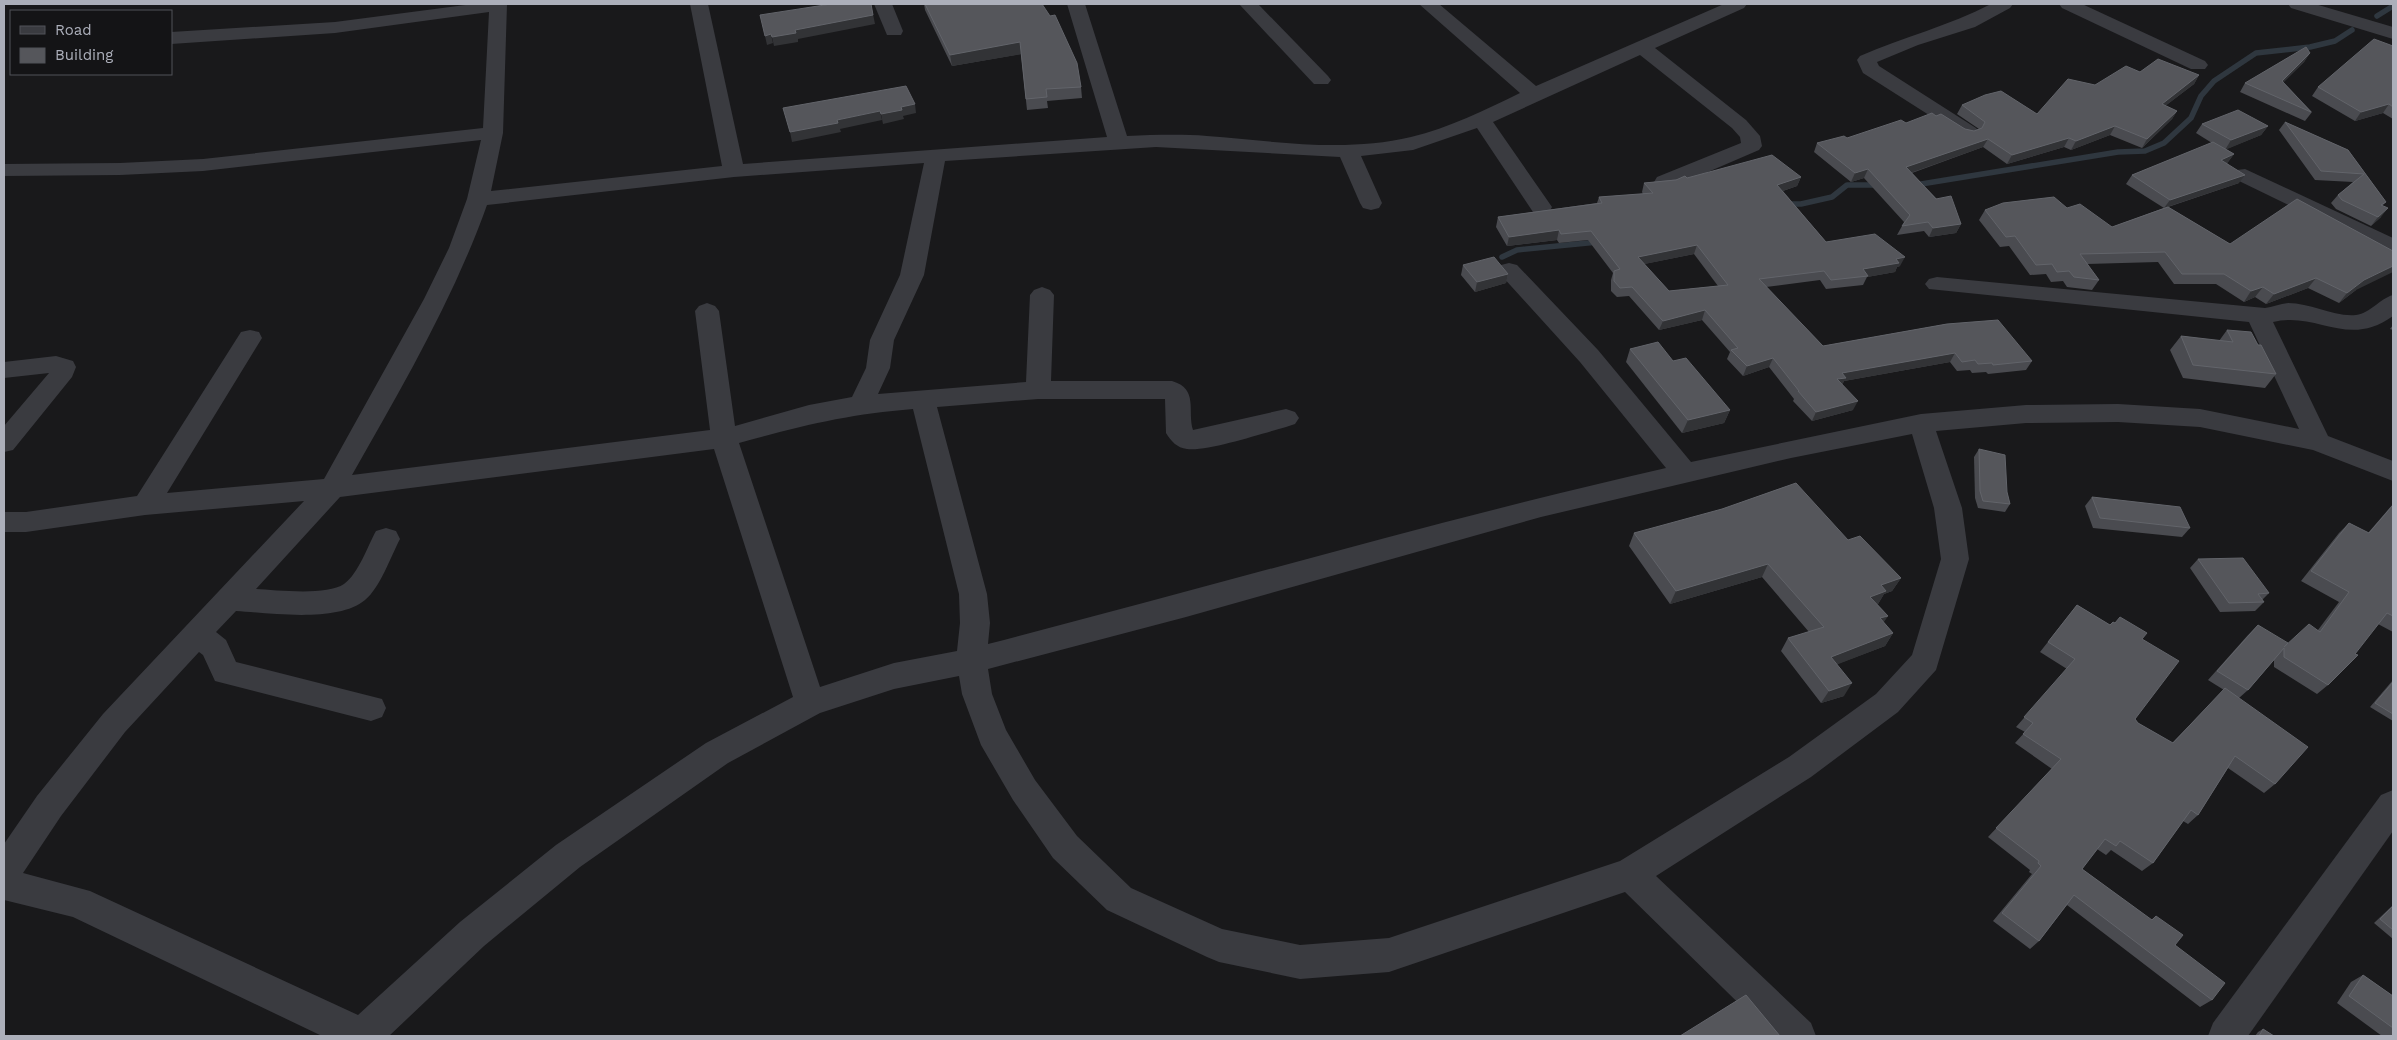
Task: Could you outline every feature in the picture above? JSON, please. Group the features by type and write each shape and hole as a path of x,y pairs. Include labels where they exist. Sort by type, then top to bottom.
{"street":[{"path":"4,872 82,762 114,723 332,488 436,299 460,248 478,199 493,132 498,4 438,16 356,19 328,12"},
{"path":"700,4 734,171"},
{"path":"883,4 894,31"},
{"path":"1081,4 1119,142"},
{"path":"1248,4 1321,80"},
{"path":"1428,4 1534,95"},
{"path":"478,199 734,171 1119,142 1163,140 1282,150 1348,151 1393,147 1434,139 1482,121 1534,95 1738,4"},
{"path":"1969,132 1870,69 1866,64 1867,60 1911,42 1968,23 2004,4"},
{"path":"2068,4 2198,65"},
{"path":"2297,4 2393,33"},
{"path":"172,38 252,35 356,19 401,8"},
{"path":"1643,48 1739,124 1750,136 1752,146 1665,182"},
{"path":"1482,121 1541,208"},
{"path":"4,170 120,170 203,165 493,132"},
{"path":"1348,151 1370,203"},
{"path":"861,404 878,368 882,340 912,275 936,155"},
{"path":"2245,175 2393,247"},
{"path":"1509,270 1588,356 1685,473"},
{"path":"1937,284 2265,316 2288,311 2346,324 2363,322 2383,312 2393,303"},
{"path":"1038,390 1042,296"},
{"path":"707,311 724,438 810,703"},
{"path":"2265,316 2261,322 2318,442"},
{"path":"145,505 250,338"},
{"path":"4,370 56,364 64,367 60,377 4,443"},
{"path":"4,522 26,522 145,505 332,488 724,438 809,414 861,404 1038,390 1172,390 1178,398 1179,433 1188,440 1210,437 1286,418"},
{"path":"923,400 973,594 975,623 971,661 978,694 992,735 1024,790 1066,847 1119,899 1219,945 1300,962 1389,955 1630,874 1800,767 1887,703 1925,662 1955,559 1948,508 1921,423"},
{"path":"4,884 78,902 362,1036 472,934 568,856 717,753 810,703 894,676 971,661 1186,605 1541,507 1791,449 1921,423 2026,414 2118,413 2200,418 2318,442 2393,471"},
{"path":"231,599 327,602 344,599 356,592 386,539"},
{"path":"196,636 213,643 226,672 371,708"},
{"path":"2226,1036 2393,805"},
{"path":"1630,874 1798,1036"}],"building":[{"path":"831,4 871,4 873,15 795,30 796,33 772,37 771,34 765,36 760,15"},
{"path":"925,4 1042,4 1050,16 1055,15 1077,63 1081,87 1046,89 1047,97 1026,99 1020,42 950,55"},
{"path":"2374,39 2393,46 2393,107 2389,104 2361,112 2318,87"},
{"path":"2306,47 2310,53 2282,81 2311,112 2245,83"},
{"path":"2158,59 2199,75 2162,104 2177,111 2147,139 2115,126 2076,141 2069,138 2012,155 1988,139 1906,167 1936,199 1951,196 1961,224 1933,228 1928,222 1902,226 1910,215 1868,169 1855,173 1817,143 1844,136 1847,138 1901,120 1906,123 1932,113 1936,116 1941,114 1965,129 1974,131 1982,128 1985,122 1962,105 1985,95 2001,91 2037,114 2068,79 2095,85 2126,66 2140,72"},
{"path":"906,86 915,104 901,107 902,110 881,114 880,111 837,120 838,123 790,132 783,108"},
{"path":"2238,110 2268,126 2231,140 2202,124"},
{"path":"2285,122 2348,150 2386,202 2381,205 2388,208 2378,217 2342,200 2338,195 2364,174 2321,171"},
{"path":"2213,142 2234,154 2221,160 2245,175 2170,200 2132,175"},
{"path":"1772,155 1801,177 1777,185 1826,242 1875,234 1905,257 1896,259 1899,263 1863,269 1868,276 1831,280 1824,271 1759,279 1823,346 1947,324 1998,320 2032,361 1993,365 1992,363 1978,364 1975,360 1962,362 1955,353 1842,373 1846,378 1837,379 1858,401 1816,412 1773,358 1747,366 1731,350 1738,348 1705,310 1663,321 1632,287 1620,288 1614,281 1614,271 1620,269 1591,231 1561,234 1559,230 1509,237 1498,217 1602,203 1599,197 1653,193 1644,183 1676,180 1685,176 1687,178","holes":["1697,245 1728,285 1669,291 1638,257"]},
{"path":"2054,197 2067,208 2080,204 2112,227 2168,207 2230,244 2297,199 2393,251 2393,266 2364,280 2347,293 2316,278 2274,294 2263,287 2251,291 2224,274 2182,274 2165,252 2080,254 2099,280 2074,277 2069,271 2057,272 2052,264 2036,265 2015,236 2006,237 1985,210 2003,203"},
{"path":"1494,257 1508,274 1477,282 1463,265"},
{"path":"2227,330 2251,332 2258,345 2261,345 2276,374 2193,365 2181,336 2233,342"},
{"path":"1658,342 1673,361 1686,358 1730,410 1688,420 1630,349"},
{"path":"1979,449 2005,455 2007,492 2010,504 1983,501 1980,491"},
{"path":"1796,483 1848,540 1860,536 1901,578 1881,585 1886,591 1870,597 1888,616 1880,618 1893,633 1831,657 1852,683 1829,691 1788,638 1824,627 1768,564 1676,591 1634,533 1722,509"},
{"path":"2092,497 2180,507 2190,528 2100,518"},
{"path":"2393,505 2393,616 2387,613 2355,654 2358,655 2328,685 2284,657 2284,648 2248,690 2217,671 2258,625 2288,643 2284,647 2309,624 2320,632 2349,592 2311,571 2349,523 2369,533"},
{"path":"2243,558 2269,593 2258,594 2264,602 2229,603 2198,559"},
{"path":"2077,605 2110,625 2113,622 2115,623 2120,617 2147,633 2142,639 2179,661 2135,719 2138,723 2173,743 2225,688 2308,747 2275,784 2235,756 2198,815 2191,810 2153,863 2120,841 2116,846 2105,839 2082,869 2152,920 2156,916 2183,935 2175,945 2225,983 2212,1000 2074,895 2039,941 2002,913 2041,866 2038,863 2039,861 1996,828 2061,759 2023,734 2033,723 2024,717 2075,659 2048,642"},
{"path":"2393,682 2393,714 2375,703"},
{"path":"2393,906 2393,930 2380,919"},
{"path":"2363,975 2393,996 2393,1028 2349,996"},
{"path":"1746,995 1780,1036 1680,1036"},
{"path":"2263,1029 2274,1036 2259,1036"}],"waterway":[{"path":"2377,16 2393,6"},
{"path":"1915,185 2118,152 2145,151 2164,143 2191,118 2201,96 2214,81 2256,53 2310,47 2335,41 2352,30"},
{"path":"1785,204 1801,204 1832,197 1847,185 1879,185"},
{"path":"1502,257 1517,250 1598,242"}]}
